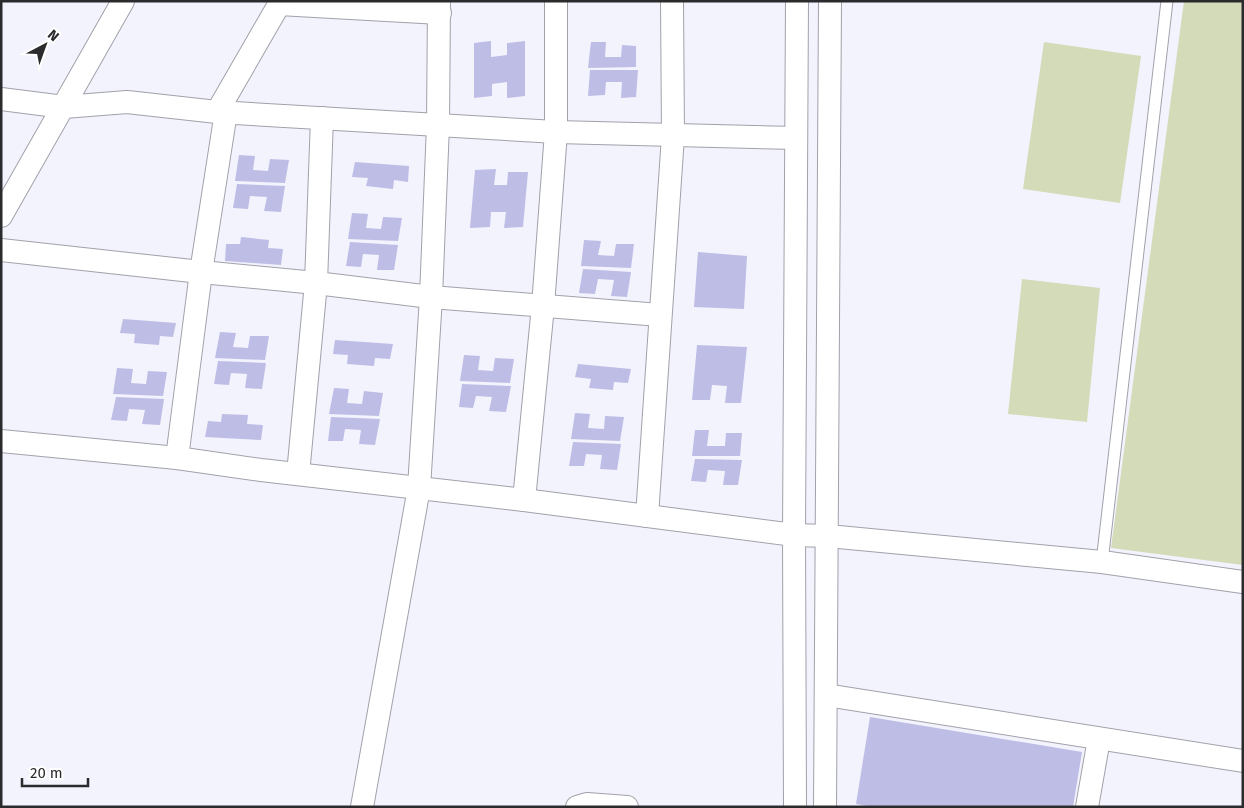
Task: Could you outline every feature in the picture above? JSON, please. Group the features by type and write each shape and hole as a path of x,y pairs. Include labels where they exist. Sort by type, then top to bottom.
{"street":[{"path":"1,216 123,1"},
{"path":"524,500 544,306 556,132 556,1"},
{"path":"647,516 673,136 672,1"},
{"path":"795,807 794,534 797,1"},
{"path":"825,807 830,1"},
{"path":"177,458 221,112 280,3 439,7 438,125 431,297 419,488 362,807"},
{"path":"1,99 64,107 127,102 221,112 556,132 796,138"},
{"path":"298,474 316,283 322,118"},
{"path":"1,250 431,297 660,315"},
{"path":"1,441 177,458 794,534 1102,562 1243,582"},
{"path":"826,695 1243,761"},
{"path":"1087,807 1099,739"},
{"path":"583,806 627,807"}],"lane":[{"path":"1102,562 1166,1"}],"green space":[{"path":"1184,1 1243,1 1243,565 1111,548"},
{"path":"1044,42 1141,56 1120,203 1023,189"},
{"path":"1022,279 1100,288 1087,422 1008,414"}],"building":[{"path":"491,41 491,57 507,55 507,43 525,41 525,96 507,98 507,82 492,84 492,96 474,98 474,43"},
{"path":"591,42 606,42 605,57 621,57 622,45 636,46 636,67 588,68"},
{"path":"590,70 638,70 636,97 621,98 622,82 606,82 605,95 588,96"},
{"path":"239,155 255,156 253,170 268,171 270,159 289,160 285,183 235,181"},
{"path":"355,162 409,166 408,182 394,180 393,189 366,186 368,178 352,177"},
{"path":"496,169 494,185 507,185 508,172 528,172 523,227 504,228 506,212 491,212 490,227 470,228 475,170"},
{"path":"237,184 285,186 281,212 264,211 267,197 250,196 248,209 233,208"},
{"path":"352,213 368,214 366,228 381,229 383,217 402,218 398,241 348,239"},
{"path":"241,237 269,240 268,248 283,249 281,265 225,261 226,244 240,244"},
{"path":"584,240 601,241 598,255 614,256 616,244 634,244 631,268 581,266"},
{"path":"350,242 398,245 394,270 377,270 379,255 363,254 361,267 346,266"},
{"path":"698,252 747,256 744,309 694,307"},
{"path":"583,269 631,272 627,297 611,296 614,280 598,279 595,294 579,293"},
{"path":"123,319 176,323 173,337 160,336 159,345 134,343 135,334 120,333"},
{"path":"220,332 236,333 233,347 248,348 250,336 269,336 265,360 215,358"},
{"path":"335,340 393,344 390,359 375,358 374,366 347,364 348,355 333,354"},
{"path":"697,345 747,347 741,403 725,403 727,386 712,385 710,400 692,400"},
{"path":"464,355 480,356 478,370 493,371 495,358 514,359 510,383 460,381"},
{"path":"218,361 266,363 262,389 245,388 247,374 231,373 229,385 214,384"},
{"path":"578,364 631,369 628,383 614,382 613,390 589,388 591,379 575,377"},
{"path":"117,368 133,369 131,383 146,384 148,371 167,372 163,396 113,394"},
{"path":"462,384 511,386 506,412 489,411 492,397 476,396 473,408 459,407"},
{"path":"334,388 349,389 347,403 362,404 364,391 383,393 379,416 329,414"},
{"path":"116,397 164,399 160,425 142,424 145,410 129,409 127,421 111,420"},
{"path":"575,413 590,414 588,428 604,429 605,416 624,417 620,441 571,439"},
{"path":"222,414 248,415 247,424 263,425 261,440 205,437 208,421 221,422"},
{"path":"331,417 380,419 375,445 359,444 361,430 345,429 343,441 328,441"},
{"path":"695,430 709,430 707,446 725,446 726,433 742,433 740,456 692,456"},
{"path":"573,442 621,444 617,470 600,469 602,455 586,454 584,466 569,466"},
{"path":"695,459 742,460 738,485 723,485 725,471 708,470 706,482 691,481"},
{"path":"870,717 1082,752 1073,807 873,807 856,804"}]}
